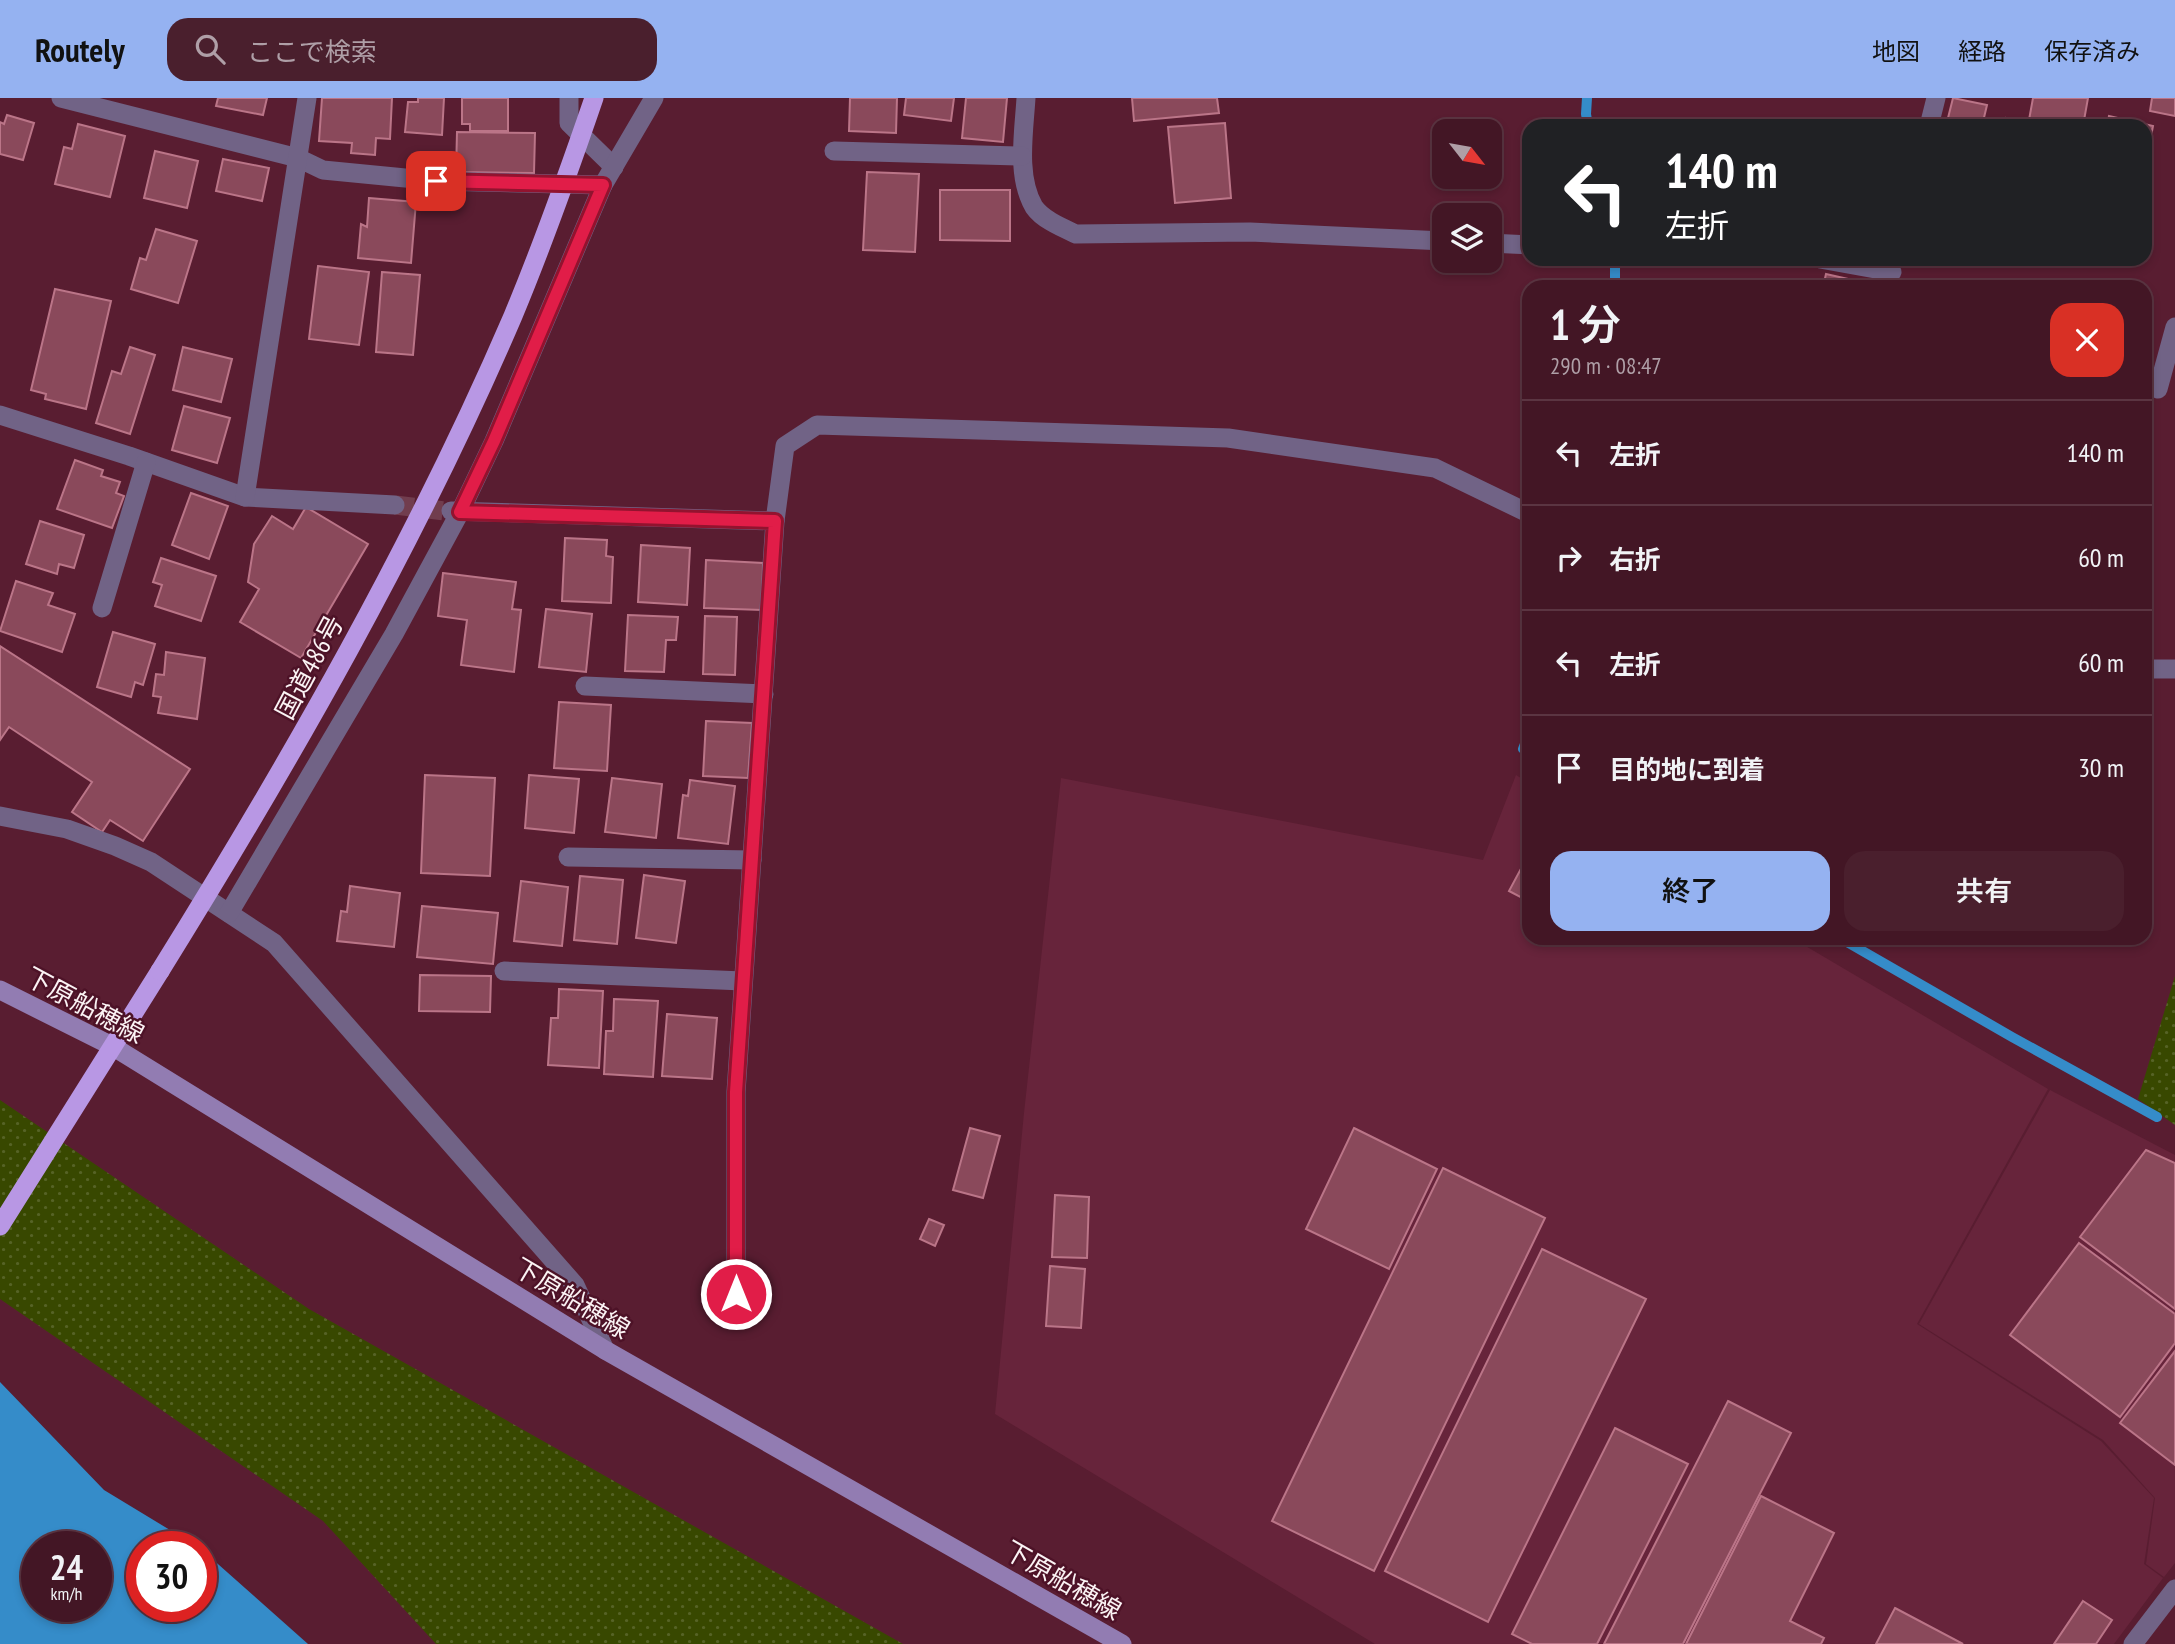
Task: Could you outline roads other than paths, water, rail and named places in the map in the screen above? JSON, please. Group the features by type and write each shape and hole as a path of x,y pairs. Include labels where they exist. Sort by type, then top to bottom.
{"highway":[{"name":"国道486号","path":"0,1226 160,971 305,730 384,583 450,452 513,316 559,201 594,98"}],"main road":[{"name":"下原船穂線","path":"0,990 112,1046 605,1350 1122,1644"}],"street":[{"path":"61,98 298,158 323,170 436,181 603,185"},
{"path":"245,497 307,98"},
{"path":"569,98 569,123 614,166"},
{"path":"229,913 387,646 452,511 494,441 603,185 654,98"},
{"path":"1026,98 1021,169 1035,208 1053,223 1076,234 1250,232 1432,240"},
{"path":"1931,119 1936,98"},
{"path":"834,151 1022,156"},
{"path":"1502,244 1522,245"},
{"path":"1856,266 1893,273"},
{"path":"2160,389 2175,327"},
{"path":"0,415 245,497 395,505"},
{"path":"736,1294 736,1092 775,521 785,446 817,425 1228,438 1435,468 1522,510"},
{"path":"102,608 146,462"},
{"path":"452,511 775,521"},
{"path":"2152,669 2175,669"},
{"path":"585,686 764,694"},
{"path":"0,816 67,829 151,862 274,943 575,1285 605,1350"},
{"path":"568,857 752,860"},
{"path":"504,971 743,981"},
{"path":"2133,1644 2175,1589"}],"water":[{"path":"0,1382 104,1490 172,1531 126,1531 126,1622 217,1622 217,1563 308,1644 0,1644"}],"waterway":[{"path":"1587,98 1587,119"},
{"path":"1615,268 1615,280"},
{"path":"1852,945 2157,1117"}],"tunnel":[{"path":"395,505 445,511"}]}
